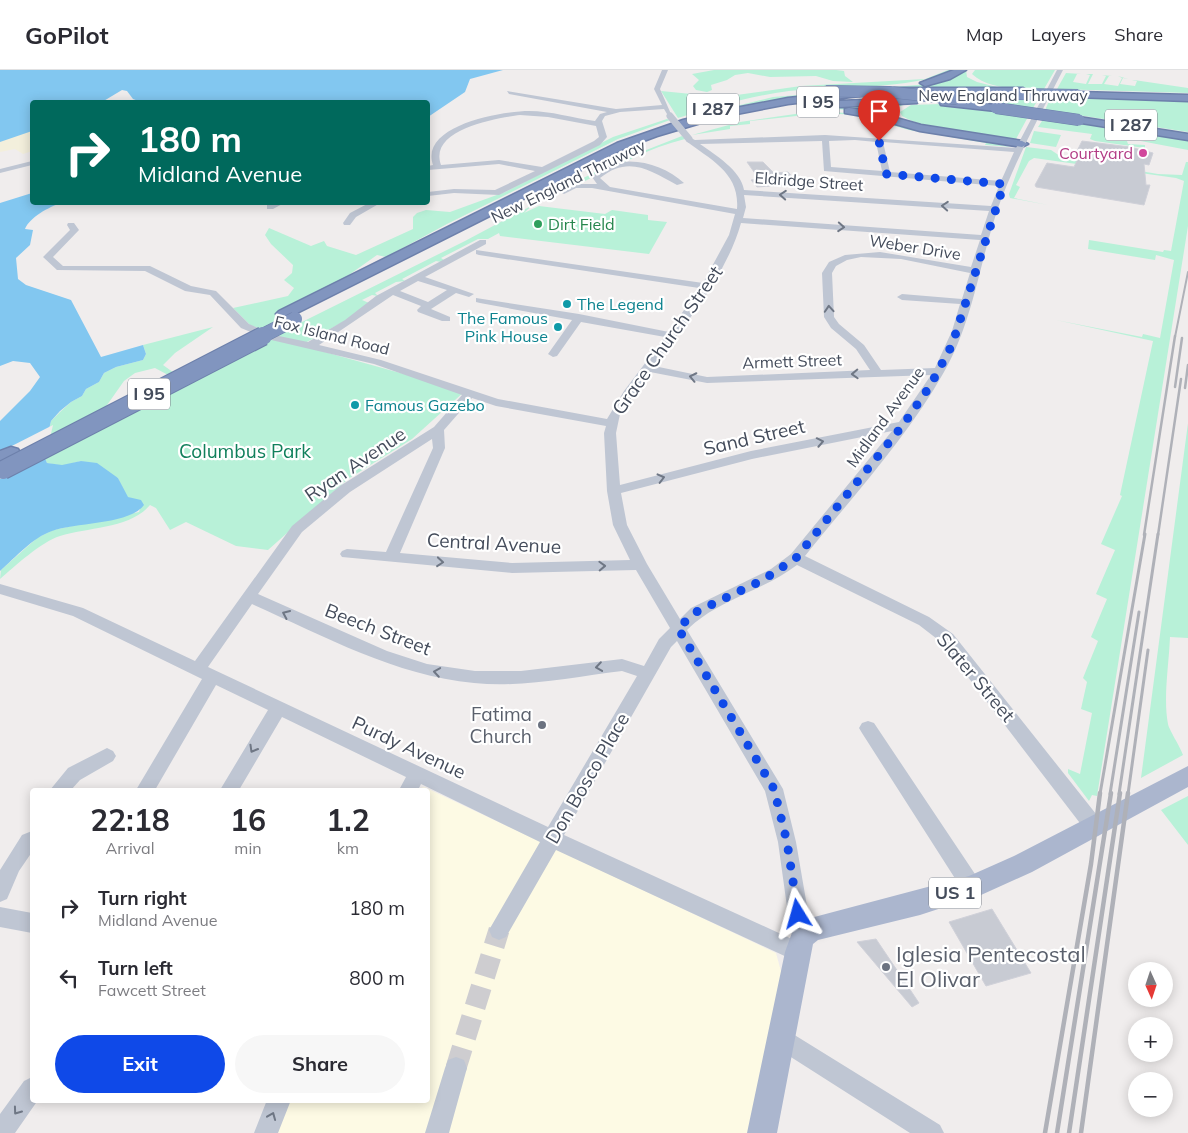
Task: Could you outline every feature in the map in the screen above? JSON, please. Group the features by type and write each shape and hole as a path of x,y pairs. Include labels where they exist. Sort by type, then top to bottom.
{"highway":[{"path":"765,105 804,97 924,83 970,74 1021,92"},
{"name":"I 287","path":"606,152 641,133 728,105 784,93 826,91 881,91 957,99 997,107 1185,135"},
{"name":"New England Thruway","path":"290,317 606,152 672,126 765,105 813,98 883,92 1021,92 1188,97"},
{"name":"New England Thruway","path":"3,463 624,150 709,122 797,104 905,95 1021,92"},
{"name":"I 287","path":"624,150 752,116 860,102 938,102 997,107"},
{"path":"938,102 905,106 899,108 897,114 906,121 921,126 1020,147"},
{"path":"828,110 863,113 920,128 1020,147"},
{"path":"752,116 802,111"}],"main road":[{"name":"US 1","path":"802,942 819,926 920,903 972,887 1023,864 1188,776"},
{"path":"762,1133 780,1037 802,942"}],"street":[{"path":"665,70 657,89 664,107 691,141 728,170 742,192"},
{"name":"Midland Avenue","path":"678,628 696,612 769,576 796,558 903,425 939,371 952,345 994,209 1020,147 1060,70"},
{"path":"509,92 615,111 664,107"},
{"path":"530,113 557,100"},
{"path":"430,194 454,191 496,193 598,143 603,135 599,124 600,117 615,111"},
{"path":"438,167 435,152 441,143 456,130 480,120 530,113 599,124"},
{"path":"691,141 825,137 1020,147"},
{"path":"825,137 827,169 1004,184"},
{"path":"879,139 886,174"},
{"path":"430,168 499,162 545,170"},
{"path":"564,192 596,177 606,170 629,162 680,183"},
{"path":"0,172 30,164"},
{"path":"596,177 597,181 606,188"},
{"path":"574,186 606,188 740,216 985,238"},
{"name":"Eldridge Street","path":"742,192 994,209"},
{"name":"Grace Church Street","path":"742,192 740,216 727,252 614,414 610,433 614,490 620,525 640,565 774,789 787,842 802,942"},
{"path":"270,208 276,205"},
{"path":"347,223 353,215 372,205"},
{"name":"Fox Island Road","path":"71,225 76,228 73,234 53,251 48,258 60,268 152,270 188,289 213,293 244,326 271,338 377,362 470,393 524,408 612,424"},
{"path":"308,347 349,322 392,291 481,247 705,286"},
{"name":"Weber Drive","path":"878,374 860,347 835,326 829,317 828,273 832,264 851,255 874,254 975,272"},
{"path":"417,278 468,294"},
{"path":"425,309 456,290"},
{"path":"392,291 446,319"},
{"path":"902,296 966,302"},
{"path":"480,300 670,335"},
{"path":"553,354 579,317"},
{"name":"Armett Street","path":"647,368 707,380 939,371"},
{"name":"Ryan Avenue","path":"146,788 205,673 248,596 285,544 310,516 353,484 438,430 470,393"},
{"name":"Sand Street","path":"614,490 751,455 903,425"},
{"path":"391,557 439,448 438,430"},
{"name":"Central Avenue","path":"347,554 512,568 640,565"},
{"name":"Slater Street","path":"796,558 924,621 947,638 1093,825"},
{"name":"Purdy Avenue","path":"0,589 78,612 278,708 412,782 427,788"},
{"name":"Beech Street","path":"248,596 382,656 427,670 475,677 521,677 622,665 646,673"},
{"name":"Don Bosco Place","path":"499,930 646,673 665,642 678,628"},
{"path":"230,788 278,708"},
{"path":"868,728 972,887"},
{"path":"61,788 74,774 107,756"},
{"name":"Purdy Avenue","path":"430,789 802,942"},
{"path":"0,892 12,865 30,839"},
{"path":"0,917 30,922"},
{"path":"780,1037 932,1133"},
{"path":"437,1133 456,1068"},
{"path":"1,1133 30,1092"},
{"path":"266,1133 278,1103"}],"shaded area":[{"path":"430,790 776,953 782,975 756,1133 270,1133 283,1103 430,1103"}],"green space":[{"path":"714,70 836,70 844,71 845,76 853,82 833,81 816,76 770,77 748,73 735,75 727,80 711,85 712,90 707,92 696,90 693,86 699,80 692,74"},
{"path":"948,70 957,70 936,77 916,81 895,84 775,93 733,102 678,118 661,91 722,97 801,86 925,79"},
{"path":"966,70 967,77 977,82 1001,88 882,88 928,84"},
{"path":"975,70 1055,70 1044,89 997,86 972,74"},
{"path":"1066,73 1081,74 1077,74 1073,82 1086,84 1090,75 1086,74 1093,74 1088,84 1102,84 1106,76 1102,75 1112,76 1109,76 1104,84 1118,86 1122,78 1118,76 1128,79 1123,78 1120,84 1135,86 1137,81 1132,80 1134,80 1188,88 1188,93 1057,89"},
{"path":"835,92 774,100 711,112 773,97"},
{"path":"950,95 1040,96 1033,108 952,97 831,103"},
{"path":"1051,97 1188,100 1188,132 1045,110"},
{"path":"910,103 894,108 891,111 893,117 850,110 816,108 859,104"},
{"path":"941,104 1029,115 1016,139 1011,139 939,129 912,121 902,116 900,112 911,105"},
{"path":"816,111 861,114 922,130 1012,147 985,145 986,143 909,130 856,115 824,113 750,121 750,124 730,126 730,129 692,135 740,122"},
{"path":"1044,118 1188,139 1188,150 1130,139 1127,141 1128,144 1145,145 1145,148 1095,141 1090,139 1092,134 1038,127"},
{"path":"667,119 670,120 618,139 447,224 386,257 377,255 346,277 279,312 302,322 537,203 524,213 539,206 605,214 612,210 648,215 648,220 667,222 649,254 500,236 499,233 488,239 478,239 441,258 444,260 441,262 436,261 402,279 405,281 396,282 375,293 378,296 372,295 362,300 369,303 348,319 305,343 281,337 250,325 233,308 288,296 294,288 284,280 292,273 293,265 271,244 265,235 269,228 311,246 324,241 327,246 356,255 413,229 413,217 417,213 426,210 450,212 505,192 613,137"},
{"path":"1034,131 1061,135 1056,147 1030,143"},
{"path":"682,136 685,139 646,152 553,194 608,165"},
{"path":"1026,147 1051,150 1063,158 1158,174 1182,175 1186,162 1188,162 1188,226 1097,796 1092,795 1089,801 1068,773 1068,769 1080,774 1092,713 1081,709 1087,682 1083,678 1098,641 1091,637 1107,599 1096,594 1115,550 1101,544 1122,496 1120,495 1153,341 1056,320 1142,337 1143,334 1160,338 1174,260 1156,255 1155,260 1088,249 1089,240 1163,252 1164,250 1171,251 1184,181 1176,178 1034,158 1029,161 1016,185 1020,187 1014,198 1048,205 1010,198 1009,194"},
{"name":"Columbus Park","path":"213,327 175,353 163,365 177,375 271,337 465,391 412,439 348,479 268,550 236,546 186,522 170,530 156,508 150,505 142,513 120,523 71,533 53,539 28,555 0,579 1,570 37,538 53,530 139,512 142,502 127,497 118,478 81,461 62,466 47,463 43,454 51,421 71,402 82,396 86,389 99,382 104,373 116,367 143,360 146,354 143,345","holes":["155,368 183,383 88,432 124,381 135,373"]},
{"path":"1188,423 1188,638 1170,637 1166,692 1168,724 1183,755 1141,778"},
{"path":"1188,796 1188,845 1161,810"}],"sand":[{"path":"30,127 30,152 23,154 15,149 0,152 0,136"}],"water":[{"path":"0,70 503,70 470,79 465,92 430,116 430,100 136,100 127,91 122,90 105,100 30,100 30,132 0,142"},
{"path":"30,194 30,205 57,205 35,217 27,225 25,229 33,230 30,245 16,258 18,279 26,285 71,300 101,357 143,345 146,354 143,360 116,367 104,373 99,382 86,389 82,396 60,411 51,421 43,454 47,463 62,465 81,461 97,463 118,478 128,497 141,500 144,505 137,511 115,520 62,528 45,534 24,548 0,571 0,421 30,391 40,377 30,363 13,361 0,366 0,203"}],"pier":[{"path":"53,425 46,455 0,479 0,452"}],"building":[{"path":"1082,141 1130,147 1153,153 1149,165 1144,164 1146,185 1150,185 1144,205 1036,187 1035,185 1047,163 1074,167 1081,152 1077,151"},
{"path":"747,162 763,162 774,173 788,172 795,180 785,181 788,185 757,187 751,180 759,179"},
{"path":"992,909 1031,973 986,986 949,922"},
{"name":"Iglesia Pentecostal El Olivar","path":"876,939 919,1003 912,1007 857,942"}],"tunnel":[{"path":"456,1068 499,930"}],"railway":[{"path":"1175,337 1188,272"},
{"path":"1144,535 1175,336"},
{"path":"1175,387 1182,338"},
{"path":"1185,388 1188,365"},
{"path":"1158,535 1181,379"},
{"path":"1100,794 1145,534"},
{"path":"1119,794 1158,534"},
{"path":"1110,794 1139,612"},
{"path":"1128,794 1148,650"},
{"path":"1045,1133 1091,864 1100,793"},
{"path":"1057,1133 1111,793"},
{"path":"1069,1133 1120,793"},
{"path":"1081,1133 1128,793"}],"place":[{"name":"Courtyard","path":"1143,153"},
{"name":"Dirt Field","path":"538,224"},
{"name":"The Legend","path":"567,304"},
{"name":"The Famous Pink House","path":"558,327"},
{"name":"Famous Gazebo","path":"355,405"},
{"name":"Fatima Church","path":"542,725"},
{"name":"Iglesia Pentecostal El Olivar","path":"886,967"}],"route":[{"path":"798,914 787,842 774,789 755,754 678,628 696,612 717,600 776,573 796,558 903,425 930,386 952,345 992,214 1004,184 886,174 879,141"}]}
